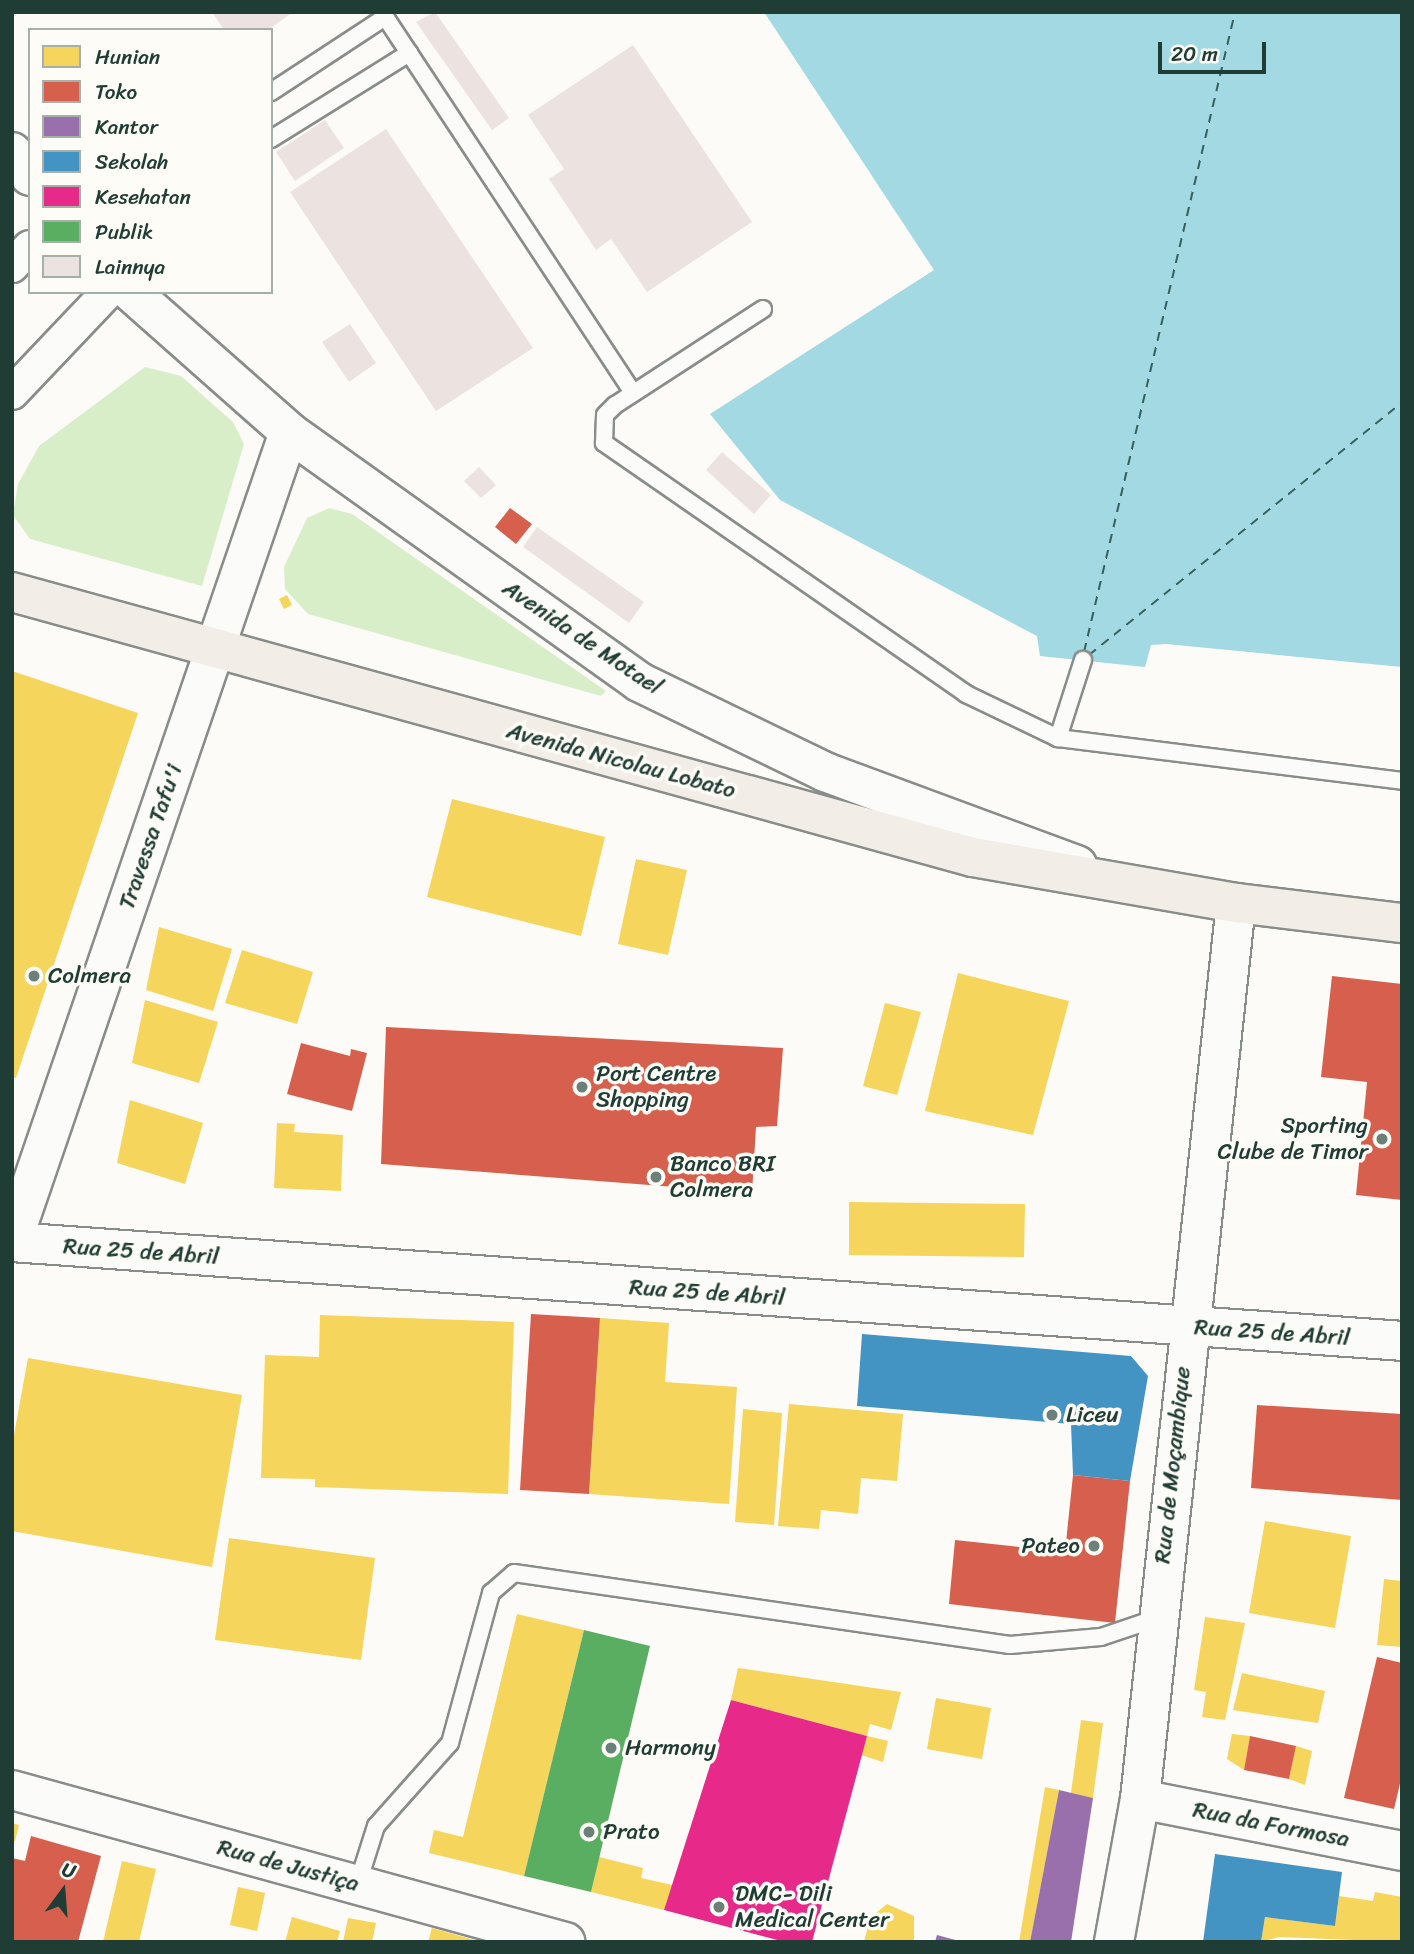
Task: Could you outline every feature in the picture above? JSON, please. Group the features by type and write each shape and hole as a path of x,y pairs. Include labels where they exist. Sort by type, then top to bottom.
{"main road":[{"name":"Avenida Nicolau Lobato","path":"12,592 215,652 973,857 1138,888 1402,923"}],"street":[{"path":"12,152 28,173"},
{"path":"12,266 28,249"},
{"path":"12,393 106,294"},
{"name":"Avenida de Motael","path":"133,294 289,432 639,682 825,772 1138,888"},
{"name":"Travessa Tafu'i","path":"12,1242 289,432"},
{"name":"Rua de Moçambique","path":"1114,1942 1140,1799 1186,1328 1236,903"},
{"name":"Rua 25 de Abril","path":"12,1242 1186,1328 1402,1341"},
{"name":"Rua de Justiça","path":"12,1790 565,1942"},
{"name":"Rua da Formosa","path":"1140,1799 1402,1851"}],"lane":[{"path":"273,91 383,15 633,393"},
{"path":"273,138 409,53"},
{"path":"763,309 633,393 605,415 604,443 966,695 1058,738 1402,781"},
{"path":"1058,738 1083,660"},
{"path":"357,1885 376,1826 450,1743 491,1593 514,1573 1010,1646 1101,1637 1158,1618"}],"green space":[{"path":"145,367 181,376 233,422 244,444 202,586 30,539 13,515 18,484 39,446"},
{"path":"329,508 352,514 606,691 601,696 308,614 285,589 284,567 307,518"}],"water":[{"path":"764,12 1402,12 1402,667 1166,644 1151,645 1145,667 1040,656 1037,636 780,500 710,414 934,270"}],"building: Hunian":[{"path":"287,595 292,605 284,609 279,599"},
{"path":"12,671 138,713 16,1078 12,1077"},
{"path":"452,799 605,837 581,936 427,897"},
{"path":"636,859 687,870 668,955 618,944"},
{"path":"159,927 232,949 213,1011 146,990"},
{"path":"242,950 313,972 297,1024 225,1003"},
{"path":"958,973 1069,1001 1033,1135 925,1111"},
{"path":"145,1000 218,1022 199,1083 132,1063"},
{"path":"885,1003 921,1012 897,1095 863,1086"},
{"path":"130,1100 203,1123 185,1184 117,1163"},
{"path":"277,1123 295,1124 294,1132 343,1135 341,1191 274,1188"},
{"path":"849,1202 1025,1204 1024,1257 849,1255"},
{"path":"320,1315 514,1322 508,1494 315,1487 315,1479 261,1478 265,1355 319,1357"},
{"path":"600,1318 669,1323 665,1382 737,1387 729,1504 589,1494"},
{"path":"28,1358 242,1395 212,1567 12,1531 12,1446"},
{"path":"789,1404 903,1414 897,1481 861,1478 858,1514 821,1510 819,1529 778,1526"},
{"path":"743,1409 782,1413 774,1525 735,1522"},
{"path":"1265,1521 1351,1536 1335,1628 1249,1613"},
{"path":"229,1538 375,1558 361,1660 215,1640"},
{"path":"1384,1579 1402,1581 1402,1647 1377,1645"},
{"path":"517,1614 584,1630 524,1876 429,1853 434,1830 463,1837"},
{"path":"1205,1617 1245,1623 1225,1720 1202,1717 1206,1692 1194,1690"},
{"path":"738,1668 901,1692 891,1730 870,1724 867,1736 731,1700"},
{"path":"1242,1673 1325,1691 1318,1723 1233,1710"},
{"path":"936,1698 991,1708 982,1759 927,1749"},
{"path":"1081,1720 1103,1723 1093,1798 1071,1793"},
{"path":"1232,1734 1250,1736 1244,1770 1227,1759"},
{"path":"867,1736 888,1741 883,1762 861,1755"},
{"path":"1296,1746 1312,1751 1305,1785 1289,1779"},
{"path":"1045,1787 1059,1790 1030,1942 1019,1942"},
{"path":"12,1823 19,1825 15,1841 12,1841"},
{"path":"599,1857 643,1868 641,1878 672,1885 664,1910 591,1892"},
{"path":"122,1861 156,1869 139,1942 103,1942"},
{"path":"238,1887 265,1893 257,1931 230,1925"},
{"path":"1375,1892 1402,1897 1402,1942 1279,1937 1261,1942 1265,1917 1335,1926 1339,1896 1373,1901"},
{"path":"887,1904 914,1916 914,1942 864,1942 870,1918"},
{"path":"292,1917 340,1931 337,1942 285,1942"},
{"path":"348,1918 376,1923 372,1942 343,1942"},
{"path":"432,1928 478,1941 478,1942 428,1942"}],"building: Toko":[{"path":"510,508 532,524 516,544 495,527"},
{"name":"Sporting Clube de Timor","path":"1332,976 1402,984 1402,1200 1356,1195 1367,1082 1321,1077"},
{"name":"Port Centre Shopping","path":"386,1027 783,1048 777,1126 756,1127 752,1193 381,1164"},
{"path":"301,1043 350,1056 351,1049 367,1053 352,1111 287,1094"},
{"path":"531,1314 600,1318 589,1494 520,1490"},
{"path":"1257,1405 1402,1414 1402,1500 1251,1488"},
{"name":"Pateo","path":"1073,1475 1130,1481 1115,1623 949,1604 955,1540 1065,1552"},
{"path":"1377,1657 1402,1663 1402,1775 1394,1809 1344,1798"},
{"path":"1250,1736 1296,1746 1289,1779 1244,1770"},
{"path":"31,1836 101,1856 78,1942 12,1942 12,1858 25,1861"}],"building: Kantor":[{"path":"1059,1790 1093,1798 1071,1942 1030,1942"},
{"path":"937,1935 959,1941 935,1942"}],"building: Sekolah":[{"name":"Liceu","path":"862,1334 1131,1356 1148,1376 1130,1481 1073,1475 1071,1424 857,1406"},
{"path":"1215,1854 1342,1872 1335,1926 1265,1917 1261,1942 1203,1942"}],"building: Kesehatan":[{"path":"731,1700 867,1736 812,1942 785,1942 664,1910"}],"building: Publik":[{"path":"584,1630 650,1646 591,1892 524,1876"}],"building: Lainnya":[{"path":"212,12 293,12 271,28 223,28"},
{"path":"435,12 509,118 492,130 416,22"},
{"path":"633,45 752,222 647,292 611,239 596,250 549,179 564,169 528,115"},
{"path":"325,120 344,148 295,181 276,152"},
{"path":"386,129 533,348 436,411 290,192"},
{"path":"350,324 376,363 349,382 322,342"},
{"path":"722,452 771,495 754,514 706,470"},
{"path":"479,467 496,485 481,498 464,481"},
{"path":"537,527 644,602 629,623 523,547"}],"ferry route":[{"path":"1084,652 1235,12"},
{"path":"1089,655 1402,402"}],"place":[{"name":"Colmera","path":"34,976"},
{"name":"Port Centre Shopping","path":"582,1087"},
{"name":"Sporting Clube de Timor","path":"1382,1139"},
{"name":"Banco BRI Colmera","path":"656,1177"},
{"name":"Liceu","path":"1052,1415"},
{"name":"Pateo","path":"1094,1546"},
{"name":"Harmony","path":"611,1748"},
{"name":"Prato","path":"589,1832"},
{"name":"DMC- Dili Medical Center","path":"719,1907"}]}
